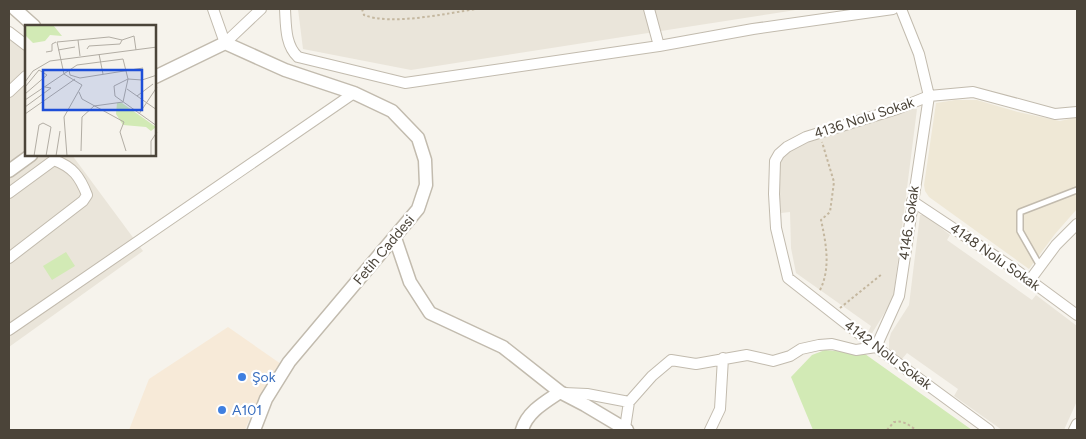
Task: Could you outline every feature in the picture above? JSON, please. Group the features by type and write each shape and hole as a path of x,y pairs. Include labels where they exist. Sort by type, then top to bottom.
{"street":[{"path":"15,9 33,25"},
{"path":"213,9 225,43"},
{"path":"156,77 225,43 261,9"},
{"path":"285,9 287,33 292,51 298,56 405,83 893,9"},
{"path":"649,9 659,46"},
{"path":"901,9 919,54 930,96"},
{"path":"9,32 25,44"},
{"name":"Fetih Caddesi","path":"225,43 285,70 354,93 392,111 418,138 425,160 426,185 418,209 289,362 266,399 254,430"},
{"path":"9,92 25,77"},
{"name":"4136 Nolu Sokak","path":"788,278 776,228 774,194 775,161 778,154 787,146 806,137 897,109 930,96 973,92 1055,114 1077,112"},
{"path":"9,330 354,93"},
{"name":"4146. Sokak","path":"876,347 899,296 912,201 930,96"},
{"path":"9,171 30,156"},
{"path":"9,193 54,160 68,165 82,182 87,195 83,201 9,258"},
{"name":"4148 Nolu Sokak","path":"912,201 1030,280 1077,316"},
{"path":"1030,280 1056,245 1077,224"},
{"path":"395,238 410,282 430,313 502,347 560,392 626,429 628,402 652,376 671,360 696,364 748,355 773,361 801,349 819,345 832,344 856,350 876,347"},
{"name":"4142 Nolu Sokak","path":"788,278 832,314 989,430"},
{"path":"710,430 720,409 723,358"},
{"path":"522,430 524,423 536,408 560,392 587,394 628,402"},
{"path":"1074,430 1077,424"}],"lane":[{"path":"1040,266 1020,231 1020,212 1077,190"}],"path":[{"path":"362,9 364,15 372,18 386,19 477,9"},
{"path":"815,299 822,287 827,270 826,244 821,220 830,212 834,182 818,133"},
{"path":"832,314 882,274"},
{"path":"887,430 894,422 898,421 902,421 916,430"}],"shaded area":[{"path":"298,9 802,9 411,70 303,49"},
{"path":"9,27 25,39 25,156 73,156 143,251 9,347"},
{"path":"955,100 977,100 1018,112 1060,121 1077,117 1077,209 1055,234 1029,269 929,197 925,191 924,185 936,103"},
{"path":"910,108 917,109 893,299 871,335 867,334 871,326 796,273 791,248 790,212 781,213 778,172 784,155 792,148"},
{"path":"920,215 925,215 950,235 947,240 1032,300 1036,295 1077,326 1077,401 1064,430 1002,430 954,396 958,389 907,353 902,359 889,351 891,333 909,305"},
{"path":"228,327 281,364 245,430 129,430 149,379"}],"green space":[{"path":"66,252 75,266 52,280 43,266"},
{"path":"825,350 865,354 972,430 813,430 791,377 812,355"}],"place":[{"name":"Şok","path":"242,377"},
{"name":"A101","path":"222,410"}]}
